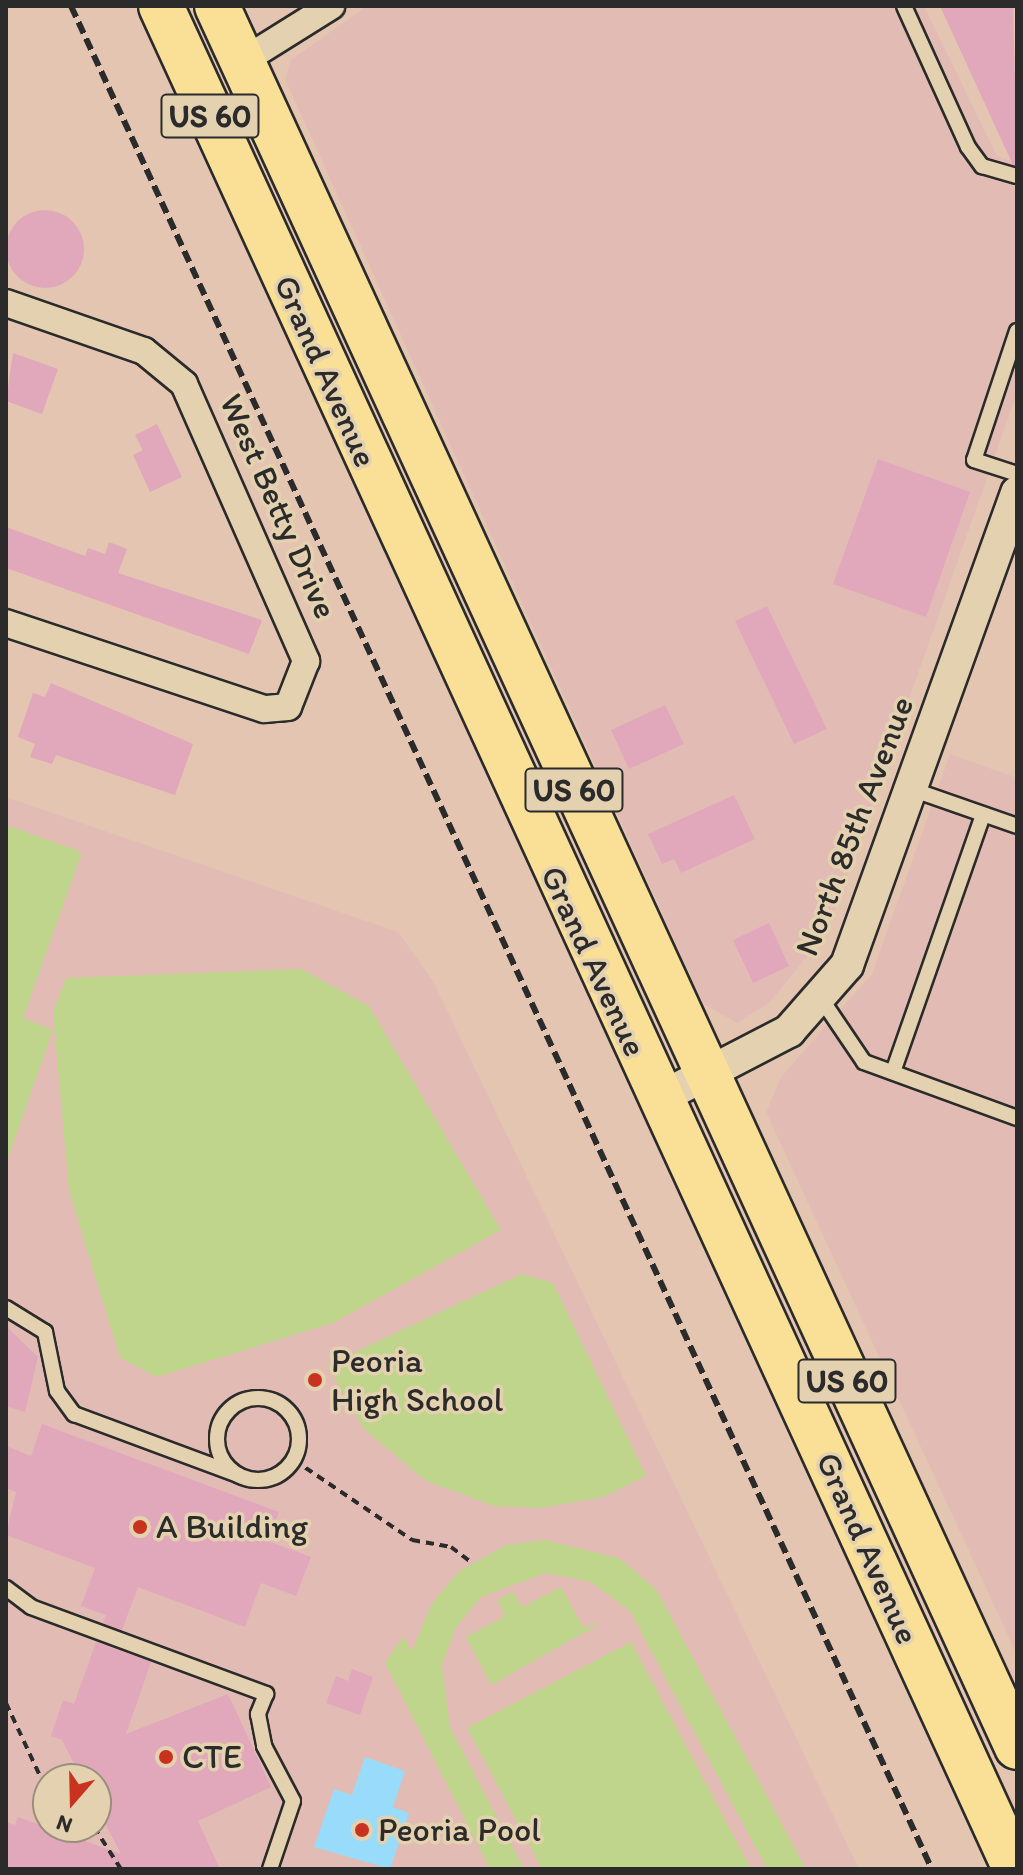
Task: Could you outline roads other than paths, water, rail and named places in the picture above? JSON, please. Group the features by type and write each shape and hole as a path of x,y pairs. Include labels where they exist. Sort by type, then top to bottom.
{"highway":[{"name":"Grand Avenue","path":"161,6 658,1099 1015,1869"},
{"name":"Grand Avenue","path":"217,6 706,1076 1017,1747"},
{"path":"329,381 379,357"},
{"path":"874,1562 924,1546"}],"street":[{"path":"243,61 331,6"},
{"name":"West Betty Drive","path":"6,303 144,351 184,384 300,634 306,661 288,707 264,709 6,623"},
{"name":"North 85th Avenue","path":"658,1099 789,1031 822,1000 857,944 1017,493"}],"lane":[{"path":"904,6 968,147 982,166 1017,176"},
{"path":"1017,331 974,460 1017,474"},
{"path":"911,789 1017,826"},
{"path":"893,1072 983,815"},
{"path":"822,1000 864,1062 1017,1118"},
{"path":"6,1308 45,1332 57,1391 74,1414 238,1475 276,1477 294,1460 300,1435 290,1412 267,1399 241,1401 217,1431 220,1457 238,1475"},
{"path":"6,1588 31,1607 266,1694 258,1714 264,1746 293,1801 270,1869"}],"water":[{"name":"Peoria Pool","path":"365,1757 405,1771 393,1807 409,1813 390,1869 314,1847 334,1789 352,1795"}],"railway":[{"path":"71,6 932,1869"}],"place":[{"name":"Peoria High School","path":"315,1380"},
{"name":"A Building","path":"140,1527"},
{"name":"CTE","path":"166,1757"},
{"name":"Peoria Pool","path":"362,1830"}]}
